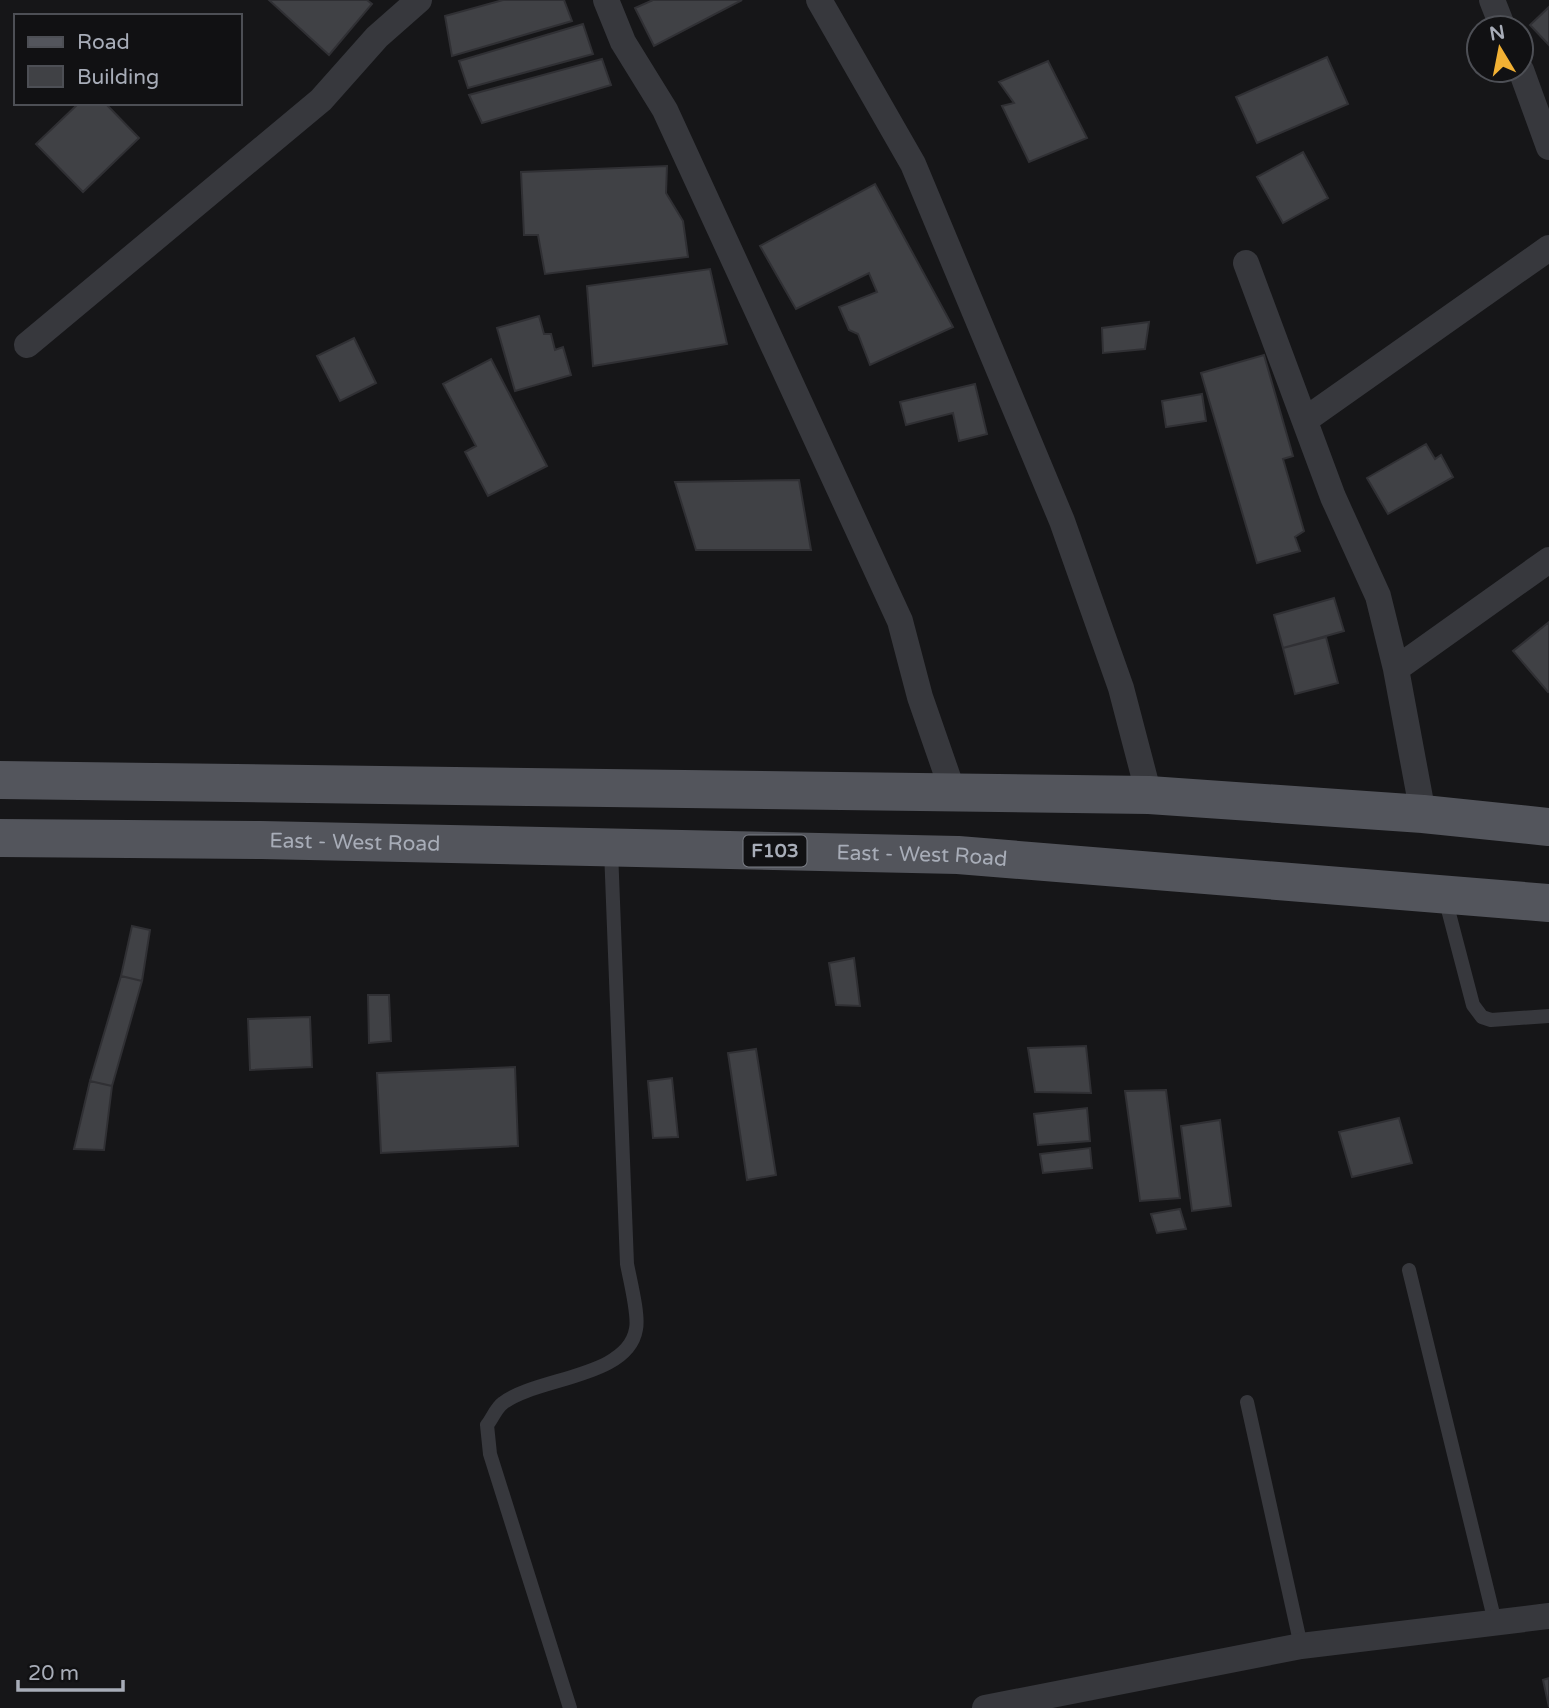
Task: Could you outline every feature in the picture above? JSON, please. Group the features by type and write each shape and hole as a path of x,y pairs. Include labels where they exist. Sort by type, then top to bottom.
{"main road":[{"path":"0,779 1149,795 1423,814 1549,827"},
{"name":"East - West Road","path":"0,838 261,840 958,855 1549,903"}],"street":[{"path":"27,345 321,100 377,37 419,0"},
{"path":"606,0 623,41 665,110 900,621 920,697 953,792"},
{"path":"819,0 914,164 1062,521 1121,688 1149,795"},
{"path":"1526,84 1549,147"},
{"path":"1305,420 1549,248"},
{"path":"1246,263 1334,497 1378,596 1396,669 1423,814"},
{"path":"1396,669 1549,561"},
{"path":"985,1708 1301,1646 1549,1616"}],"lane":[{"path":"570,1708 490,1454 487,1425 502,1404 526,1391 612,1362 630,1345 636,1328 627,1264 611,848"},
{"path":"1444,894 1473,1006 1482,1017 1491,1020 1549,1016"},
{"path":"1409,1270 1495,1622"},
{"path":"1247,1402 1301,1646"}],"building":[{"path":"269,0 367,0 372,4 329,55"},
{"path":"503,0 564,0 572,21 452,56 445,16"},
{"path":"653,0 742,0 654,46 635,8"},
{"path":"1549,7 1549,45 1535,30 1535,20"},
{"path":"583,24 593,54 468,88 459,61"},
{"path":"1327,57 1348,104 1257,143 1236,97"},
{"path":"602,59 611,85 482,123 469,95"},
{"path":"1048,61 1087,138 1029,162 1002,106 1014,103 999,82"},
{"path":"77,105 107,105 139,138 83,192 36,144"},
{"path":"1303,152 1328,198 1283,223 1257,177"},
{"path":"667,166 666,193 683,221 688,257 545,274 538,235 524,235 521,172"},
{"path":"875,184 953,327 870,365 858,334 849,330 839,307 877,292 869,273 796,309 760,246"},
{"path":"710,269 727,344 593,366 587,286"},
{"path":"539,316 544,334 551,334 555,350 563,347 571,375 515,391 497,328"},
{"path":"1149,322 1145,349 1103,353 1102,328"},
{"path":"354,338 376,383 340,401 317,356"},
{"path":"1264,355 1293,456 1283,459 1304,531 1295,537 1300,551 1257,563 1201,373"},
{"path":"491,359 547,466 488,496 465,452 476,446 443,384"},
{"path":"975,384 987,434 959,441 953,413 906,425 900,402"},
{"path":"1202,394 1206,421 1166,427 1162,401"},
{"path":"1426,444 1435,459 1441,455 1453,477 1388,514 1367,478"},
{"path":"799,480 811,550 696,550 675,482"},
{"path":"1334,598 1344,631 1283,648 1274,615"},
{"path":"1549,622 1549,691 1548,692 1513,651"},
{"path":"1326,637 1338,683 1295,694 1283,648"},
{"path":"132,926 150,930 142,981 121,976"},
{"path":"854,958 860,1006 836,1005 829,963"},
{"path":"121,976 142,981 112,1086 90,1081"},
{"path":"368,995 389,995 391,1041 369,1043"},
{"path":"310,1017 312,1067 250,1070 248,1019"},
{"path":"1086,1046 1091,1093 1035,1092 1028,1048"},
{"path":"756,1049 776,1175 747,1180 728,1053"},
{"path":"515,1067 518,1146 381,1153 377,1073"},
{"path":"672,1078 678,1137 653,1138 648,1081"},
{"path":"90,1081 112,1086 104,1150 74,1149"},
{"path":"1166,1090 1180,1198 1140,1201 1125,1091"},
{"path":"1087,1108 1090,1141 1038,1145 1034,1114"},
{"path":"1399,1118 1412,1163 1352,1177 1339,1132"},
{"path":"1220,1120 1231,1206 1192,1211 1181,1126"},
{"path":"1090,1148 1092,1168 1043,1173 1040,1154"},
{"path":"1180,1209 1186,1229 1157,1233 1151,1214"},
{"path":"1549,1678 1549,1707 1543,1680"}]}
